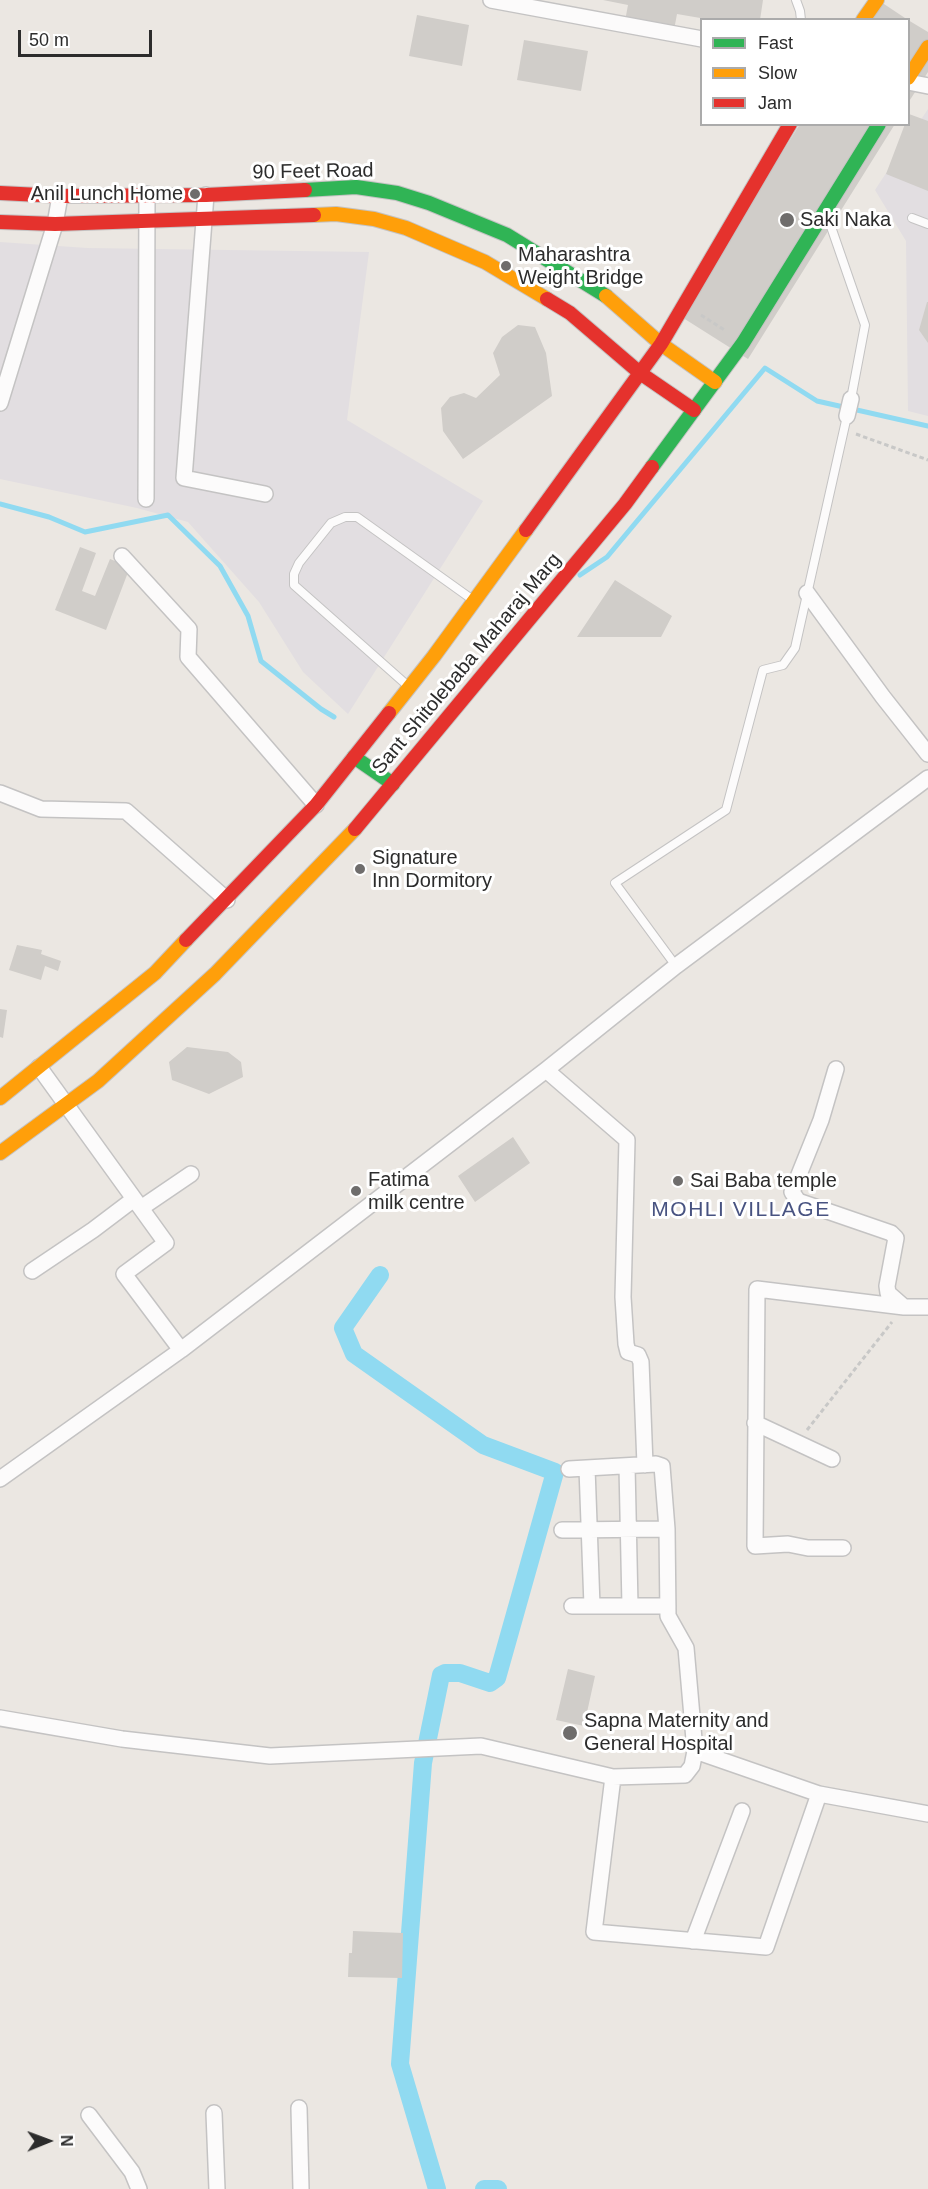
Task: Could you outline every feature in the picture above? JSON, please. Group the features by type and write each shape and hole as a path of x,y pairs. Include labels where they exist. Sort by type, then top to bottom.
{"main road":[{"path":"863,18 876,0"},
{"path":"910,76 928,47"},
{"name":"Sant Shitolebaba Maharaj Marg","path":"0,1098 155,973 316,805 409,687 661,344 789,126"},
{"name":"Sant Shitolebaba Maharaj Marg","path":"0,1153 98,1081 215,974 351,834 625,504 743,343 878,126"},
{"name":"90 Feet Road","path":"0,194 206,195 356,187 397,193 429,203 507,235 601,292 661,344 715,382"},
{"path":"0,222 55,224 336,214 374,219 406,228 485,262 570,313 640,373 694,410"},
{"path":"354,757 393,784"}],"street":[{"path":"491,0 700,39"},
{"path":"910,82 928,86"},
{"path":"146,499 149,220 147,194"},
{"path":"206,195 184,478 265,494"},
{"path":"0,403 55,224 60,196"},
{"path":"846,423 851,399"},
{"path":"122,556 189,629 188,657 316,805"},
{"path":"807,593 883,698 928,754"},
{"path":"0,1479 181,1350 546,1070 676,966 928,778"},
{"path":"0,793 41,809 126,811 227,900"},
{"path":"39,1067 166,1243 124,1274 181,1350"},
{"path":"837,1069 821,1120 792,1192 798,1201 891,1233 896,1238 887,1286 888,1293 904,1307"},
{"path":"546,1070 627,1140 623,1297 628,1352 638,1355 642,1362 645,1465"},
{"path":"33,1271 93,1230 191,1173"},
{"path":"843,1548 808,1548 788,1544 755,1546 757,1289 904,1307 928,1307"},
{"path":"755,1423 832,1459"},
{"path":"0,1718 122,1739 270,1756 480,1746 613,1778 685,1775 692,1766 695,1751 686,1648 668,1616 662,1467 656,1464 569,1469"},
{"path":"627,1466 630,1606"},
{"path":"587,1468 592,1606"},
{"path":"562,1530 666,1529"},
{"path":"572,1606 668,1606"},
{"path":"695,1751 819,1794 928,1814"},
{"path":"613,1778 594,1932 766,1947 819,1794"},
{"path":"693,1941 742,1810"},
{"path":"299,2108 301,2189"},
{"path":"214,2113 218,2189"},
{"path":"89,2115 132,2172 139,2189"}],"lane":[{"path":"796,0 801,18"},
{"path":"825,211 865,326 851,399"},
{"path":"912,218 928,224"},
{"path":"676,966 615,883 726,810 763,670 783,665 795,648 846,423"},
{"path":"409,687 294,585 294,574 299,563 331,523 345,517 357,517 474,600"}],"path":[{"path":"701,314 743,343"},
{"path":"846,423 928,460"},
{"path":"798,1443 904,1307"}],"shaded area":[{"path":"928,109 928,416 908,411 906,241 875,190"},
{"path":"0,242 87,248 369,252 347,420 483,501 348,714 303,672 259,602 188,522 137,508 0,479"}],"building":[{"path":"603,0 763,0 760,18 700,18 677,14 674,30 625,21 628,5"},
{"path":"878,0 905,18 867,18"},
{"path":"417,15 469,25 462,66 409,56"},
{"path":"910,21 928,32 928,72 910,100"},
{"path":"524,40 588,51 581,91 517,80"},
{"path":"910,114 928,121 928,191 886,174 904,126 910,126"},
{"name":"Saki Naka","path":"799,126 894,126 748,359 680,316"},
{"path":"928,302 928,343 919,330"},
{"path":"518,325 535,327 546,353 552,396 463,459 443,431 441,408 450,397 464,393 476,398 500,375 493,353 502,337"},
{"path":"80,547 96,553 82,591 95,596 110,559 130,567 106,630 55,610"},
{"path":"615,580 672,616 661,637 577,637"},
{"path":"17,945 42,950 41,954 61,961 58,971 45,966 41,980 9,970"},
{"path":"0,1009 7,1010 3,1038 0,1037"},
{"path":"187,1047 228,1052 241,1062 243,1077 209,1094 172,1080 169,1062"},
{"path":"513,1137 530,1163 475,1202 458,1176"},
{"path":"568,1669 595,1676 584,1726 556,1720"},
{"path":"353,1931 403,1933 402,1978 348,1977"}],"waterway":[{"path":"580,575 607,557 765,368 817,401 928,426"},
{"path":"0,504 49,517 85,532 168,515 220,566 248,616 261,661 334,717"},
{"path":"380,1275 343,1328 354,1354 483,1445 555,1472 497,1678 490,1683 460,1673 441,1675 423,1763 400,2064 437,2189"},
{"path":"484,2189 498,2189"}],"traffic: fast":[{"path":"652,467 743,343 878,126"},
{"path":"305,190 356,187 397,193 429,203 507,235 606,296"},
{"path":"354,757 393,784"}],"traffic: slow":[{"path":"864,18 877,0"},
{"path":"910,75 928,47"},
{"path":"314,215 336,214 374,219 406,228 485,262 547,299"},
{"path":"606,296 661,344 715,382"},
{"path":"389,713 434,656 526,530"},
{"path":"0,1153 98,1081 215,974 355,829"},
{"path":"0,1098 155,973 186,940"}],"traffic: jam":[{"path":"526,530 661,344 789,126"},
{"path":"0,193 60,196 206,195 305,190"},
{"path":"0,222 55,224 314,215"},
{"path":"547,299 570,313 640,373 694,410"},
{"path":"355,829 625,504 652,467"},
{"path":"186,940 316,805 389,713"}],"place":[{"name":"Anil Lunch Home","path":"195,194"},
{"name":"Saki Naka","path":"787,220"},
{"name":"Maharashtra Weight Bridge","path":"506,266"},
{"name":"Signature Inn Dormitory","path":"360,869"},
{"name":"Sai Baba temple","path":"678,1181"},
{"name":"Fatima milk centre","path":"356,1191"},
{"name":"Sapna Maternity and General Hospital","path":"570,1733"}],"district":[{"name":"MOHLI VILLAGE","path":"741,1210"}]}
